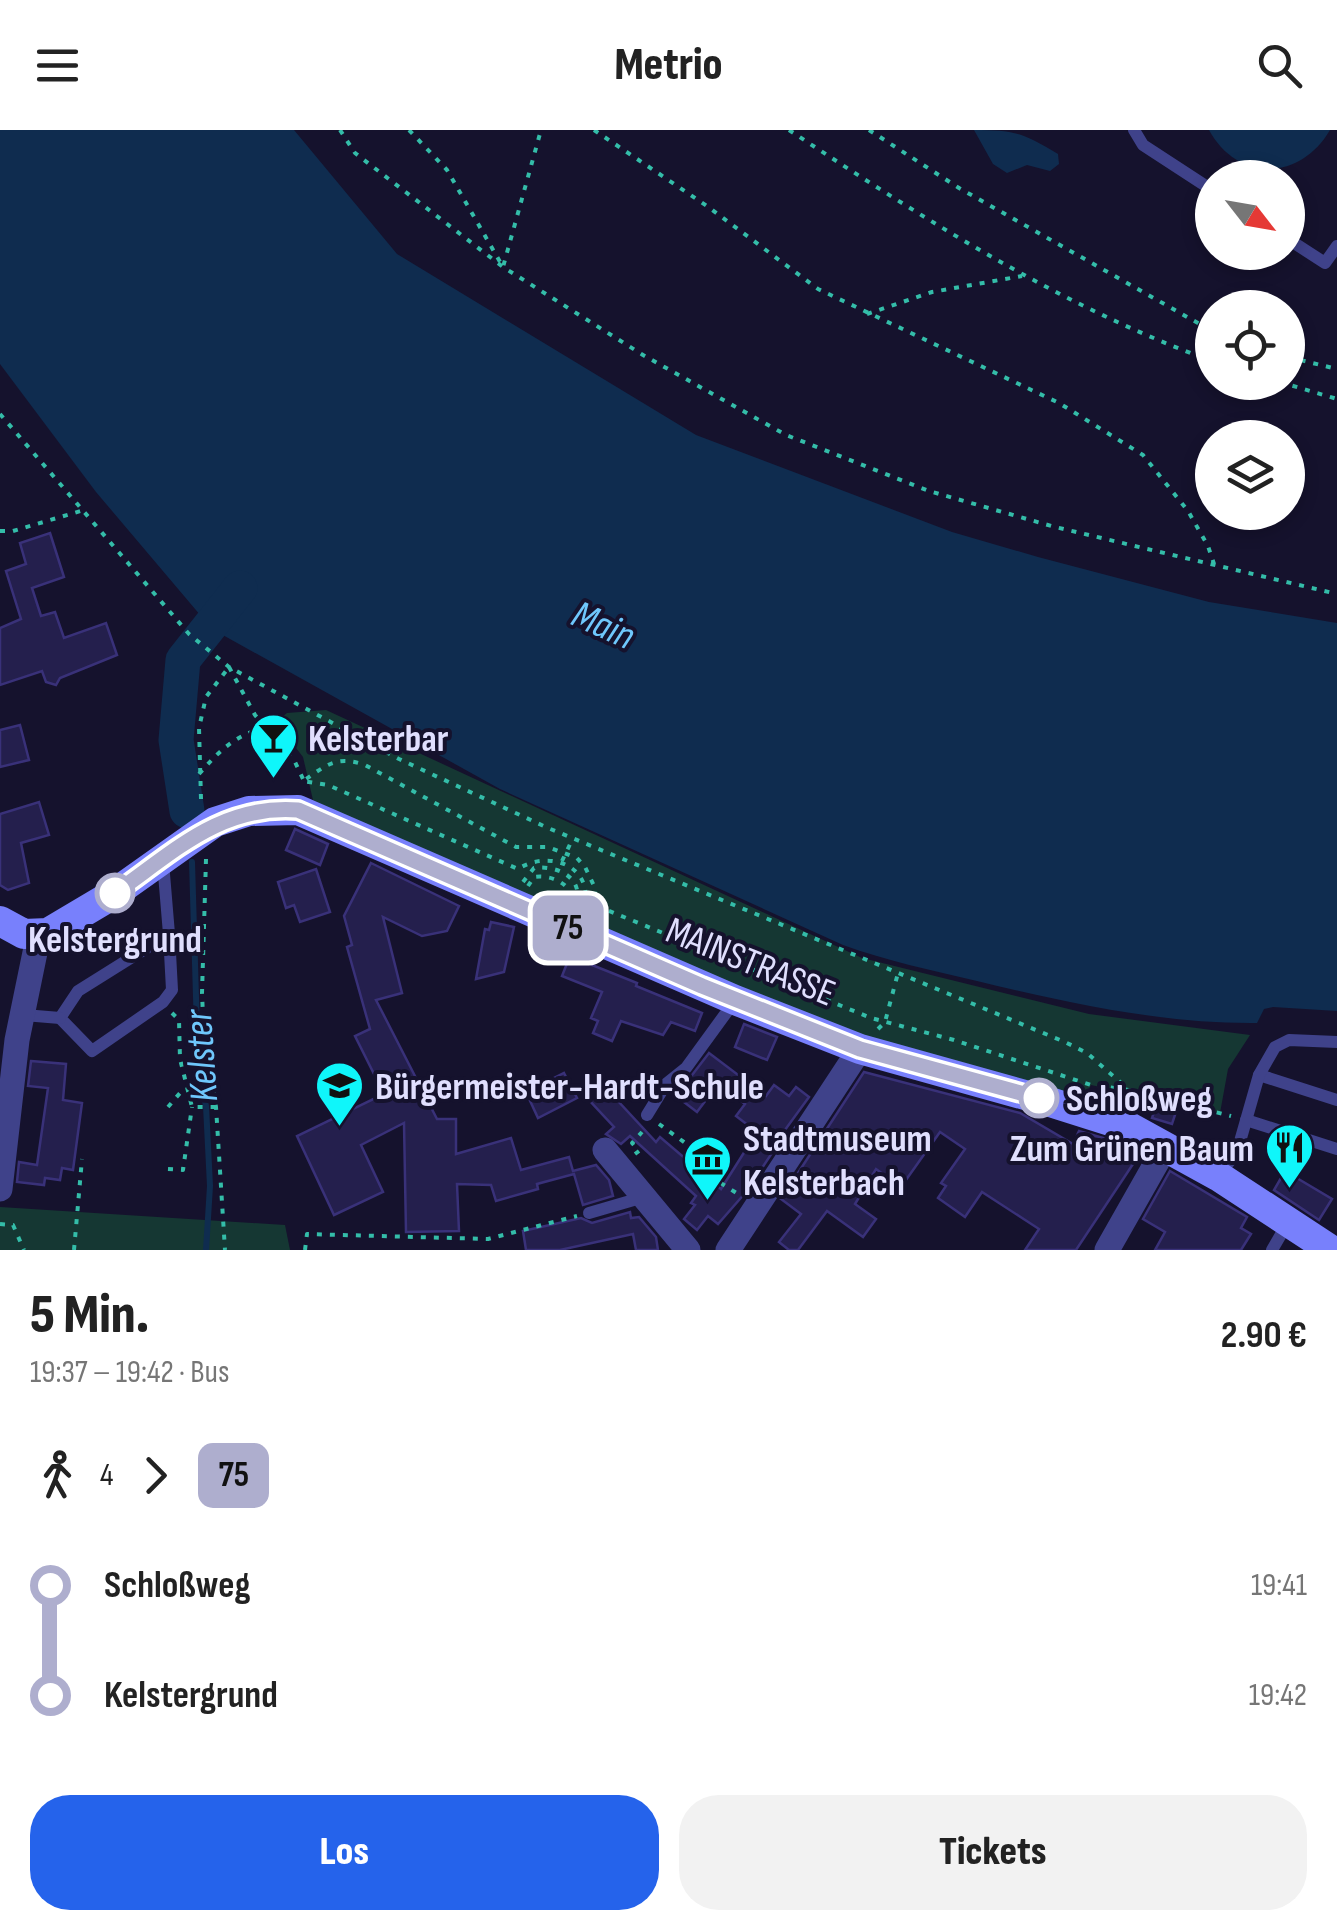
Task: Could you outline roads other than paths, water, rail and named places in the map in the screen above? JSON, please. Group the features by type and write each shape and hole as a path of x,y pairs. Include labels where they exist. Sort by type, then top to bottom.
{"street":[{"name":"MAINSTRASSE","path":"38,934 58,928 215,822 301,796 526,896 735,1000 860,1049 1129,1128 1218,1176 1332,1250"},
{"path":"0,921 24,934 38,934 18,1040 0,1189"},
{"path":"728,1250 860,1049"},
{"path":"1107,1250 1166,1146"},
{"path":"612,1158 688,1250"}],"lane":[{"path":"1134,130 1143,145 1195,179"},
{"path":"1305,250 1331,266 1337,246"},
{"path":"24,1015 60,1018 92,1050 162,1002 172,990 162,860"},
{"path":"60,1018 78,991 170,934"},
{"path":"647,1115 666,1084 686,1068 735,1000"},
{"path":"1218,1176 1237,1152 1259,1075 1275,1047 1290,1040 1337,1042"},
{"path":"1259,1075 1337,1100"},
{"path":"1246,1120 1337,1150"},
{"path":"588,1214 644,1197"},
{"path":"1272,1250 1288,1222"}],"water":[{"name":"Main","path":"0,130 294,130 397,254 696,435 952,532 1209,602 1337,623 1337,1011 1273,1007 1264,1009 1257,1023 1151,1016 1046,997 860,951 500,789 212,629 96,492 0,364"},
{"path":"974,130 1027,137 1058,154 1059,164 1050,171 1027,165 1007,173 993,164"},
{"path":"1209,130 1330,130 1301,160 1236,160"}],"waterway":[{"name":"Kelster","path":"187,811 176,740 183,660 240,588"},
{"name":"Kelster","path":"192,862 198,1064 206,1106 210,1186 206,1250"}],"place":[{"name":"Kelsterbar","path":"273,780"},
{"name":"Kelstergrund","path":"115,893"},
{"name":"Schloßweg","path":"1039,1098"},
{"name":"Bürgermeister-Hardt-Schule","path":"340,1128"},
{"name":"Zum Grünen Baum","path":"1289,1190"},
{"name":"Stadtmuseum Kelsterbach","path":"708,1202"}]}
